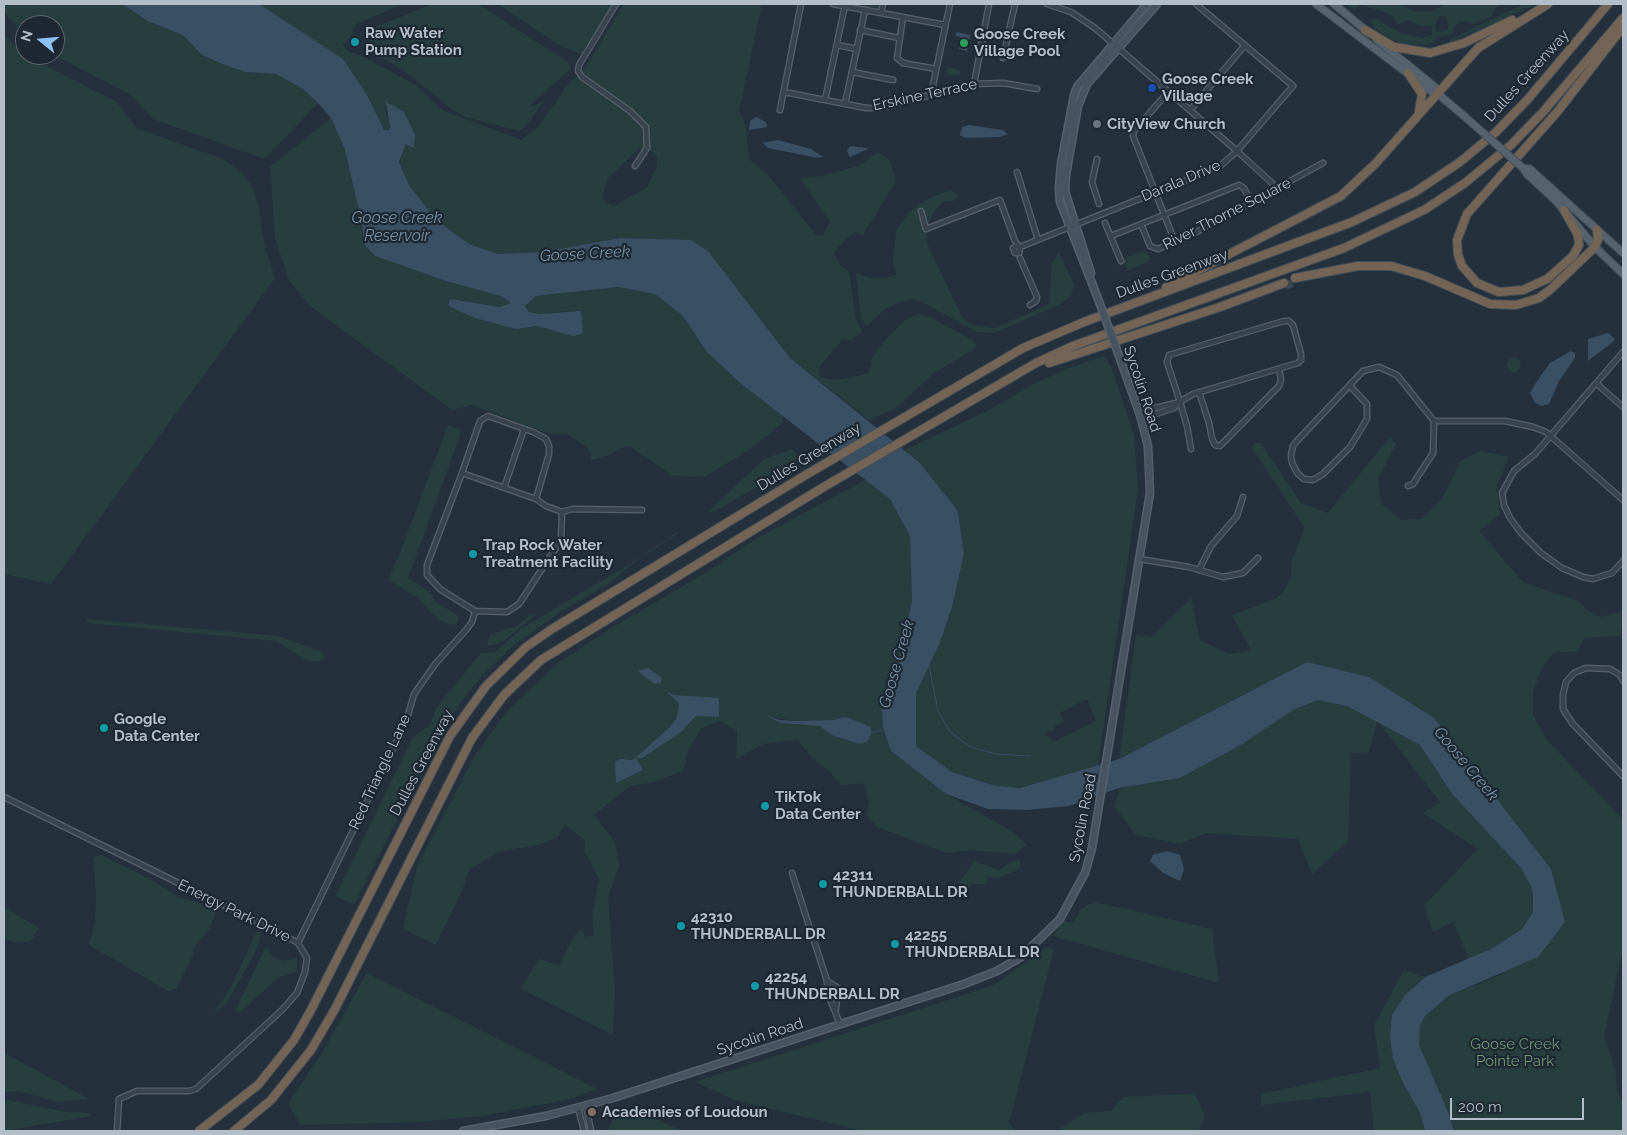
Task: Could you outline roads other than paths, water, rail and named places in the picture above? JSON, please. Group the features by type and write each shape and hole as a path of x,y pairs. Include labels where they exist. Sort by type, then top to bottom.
{"highway":[{"path":"1365,30 1394,47 1430,53 1464,43 1548,4"},
{"path":"1139,301 1274,230 1328,204 1354,186 1478,48 1548,4"},
{"name":"Dulles Greenway","path":"199,1131 258,1085 294,1040 311,1010 442,750 460,719 486,686 512,659 552,629 1003,358 1042,338 1360,219 1429,183 1460,162 1513,115 1608,4"},
{"path":"234,1131 260,1110 282,1088 319,1038 461,757 478,728 504,695 529,670 560,647 822,488 1036,363 1073,346 1344,248 1424,210 1466,183 1511,145 1543,112 1623,18"},
{"path":"1564,210 1576,230 1578,245 1573,256 1547,279 1523,290 1499,292 1478,283 1462,266 1458,255 1457,240 1468,214 1558,111 1623,27"},
{"path":"1408,73 1422,94 1421,107 1417,116"},
{"path":"1294,224 1309,213"},
{"path":"1274,230 1283,229"},
{"path":"1295,280 1308,275 1358,266 1391,266 1425,276 1490,304 1516,306 1539,298 1551,289 1595,247 1598,240 1597,230"},
{"path":"1014,376 1055,360 1220,307 1284,284"}],"main road":[{"name":"Sycolin Road","path":"1115,46 1146,4"},
{"name":"Sycolin Road","path":"463,1131 546,1116 582,1107 985,977 1030,950 1060,918 1077,890 1089,859 1150,493 1151,471 1148,446 1140,415 1073,227 1060,202 1059,188 1074,95 1089,71 1157,4"},
{"path":"1316,4 1432,92 1438,94 1524,168 1526,174 1564,210 1595,247 1623,274"},
{"path":"1334,4 1435,86 1438,94"},
{"path":"1524,168 1530,169 1623,253"}],"street":[{"path":"616,4 579,65 578,70 582,77 630,111 646,127 646,148 635,166"},
{"path":"780,110 801,4"},
{"path":"833,4 945,25"},
{"path":"881,13 883,4"},
{"path":"935,94 933,86 950,4"},
{"path":"974,84 989,4"},
{"path":"1003,58 1015,4"},
{"path":"1047,4 1067,10 1082,18 1237,151 1272,183 1276,190"},
{"path":"1067,4 1067,10"},
{"path":"1190,110 1245,45 1196,4"},
{"path":"825,100 845,5"},
{"path":"845,104 865,10"},
{"path":"903,17 896,54 900,61 936,69"},
{"path":"860,30 899,38"},
{"path":"836,45 857,49"},
{"name":"Darala Drive","path":"1018,248 1219,167 1237,151 1293,86 1245,45"},
{"path":"852,72 893,80"},
{"name":"Erskine Terrace","path":"784,92 866,108 880,108 974,84 1003,83 1036,89"},
{"path":"1168,92 1133,133 1175,242"},
{"path":"1097,159 1092,182 1099,204"},
{"name":"River Thorne Square","path":"1142,224 1154,249 1175,242 1276,190 1323,163"},
{"path":"1017,172 1038,240"},
{"path":"1111,236 1239,185 1244,188 1251,203"},
{"path":"921,211 926,229 1000,200 1020,258 1037,297 1036,301 1030,305"},
{"path":"1105,223 1121,261"},
{"path":"1140,415 1151,409 1180,402 1199,392 1279,369 1301,360 1293,325 1287,321 1173,352 1169,355 1167,362 1180,402 1191,449"},
{"path":"1623,352 1551,436 1524,465 1514,471 1502,493 1504,505 1510,518 1522,534 1541,553 1578,575 1593,579 1603,577 1617,570 1623,561"},
{"path":"1350,386 1367,404 1368,420 1350,447 1318,479 1304,479 1298,474 1290,456 1293,446 1350,386 1368,368 1379,367 1397,375 1434,421 1433,453 1413,484 1408,486"},
{"path":"1199,392 1210,423 1212,438 1217,446 1223,444 1280,386 1279,369"},
{"path":"1596,384 1623,407"},
{"path":"536,499 549,446 542,436 488,416 484,417 480,420 426,570 427,575 440,589 475,611 507,612 519,604 562,540 562,512"},
{"path":"1434,421 1516,422 1533,426 1551,436 1623,500"},
{"path":"504,488 524,429"},
{"path":"462,473 536,499 546,506 562,512 572,510 642,510"},
{"path":"1198,570 1211,546 1236,516 1243,497"},
{"path":"1139,559 1198,570 1219,576 1232,576 1249,569 1258,558"},
{"name":"Red Triangle Lane","path":"298,943 400,735 414,694 436,663 472,622 475,611"},
{"path":"1623,681 1620,675 1610,669 1586,668 1574,673 1566,682 1563,695 1563,709 1572,722 1623,776"},
{"path":"1620,675 1623,670"},
{"name":"Energy Park Drive","path":"4,797 298,943 307,958 305,972 297,993 282,1010 196,1089 137,1091 118,1099 117,1131"},
{"path":"792,873 827,981 828,992 836,1009 840,1024"},
{"path":"827,981 838,988 836,1009"},
{"path":"582,1107 584,1131"},
{"path":"582,1107 591,1131"}],"water":[{"name":"Goose Creek Reservoir","path":"122,4 259,4 343,59 367,95 384,130 389,130 390,126 386,102 404,112 415,135 414,148 406,144 399,162 409,185 436,220 469,244 498,254 542,252 620,238 691,240 708,251 790,358 920,463 958,511 964,554 952,607 940,643 916,693 916,746 952,772 992,785 1020,788 1119,759 1307,662 1369,677 1434,718 1551,869 1565,922 1538,957 1448,996 1425,1016 1420,1026 1419,1045 1448,1112 1454,1131 1425,1131 1420,1113 1403,1083 1393,1059 1390,1037 1392,1015 1405,995 1425,977 1491,949 1522,929 1533,912 1533,897 1531,887 1521,868 1452,794 1420,745 1347,706 1318,700 1293,710 1241,745 1180,778 1119,788 1069,806 1026,810 988,809 946,794 891,751 883,728 882,709 897,668 912,600 910,536 890,499 740,383 706,351 683,316 655,294 618,287 536,296 525,306 529,312 540,314 581,311 583,334 573,336 537,326 516,329 475,318 448,306 450,299 500,307 511,303 501,296 446,281 375,256 364,244 362,224 345,150 331,118 318,103 303,89 276,74 245,72 202,55 184,36 148,21"},
{"name":"Goose Creek Village Pool","path":"956,32 970,35 967,51 959,49 961,37 956,36"},
{"path":"756,117 766,122 767,127 749,130 750,121"},
{"path":"969,125 1003,130 1008,134 1000,137 965,138 960,135 962,127"},
{"path":"778,140 811,149 823,157 818,158 768,148 762,143"},
{"path":"850,146 868,149 850,157 847,151"},
{"path":"1608,333 1614,338 1614,341 1588,361 1588,339"},
{"path":"1571,351 1575,353 1575,358 1559,381 1549,404 1542,406 1535,403 1530,393 1535,384 1550,363"},
{"path":"648,668 662,678 661,683 655,684 640,673 639,670"},
{"path":"666,691 674,695 719,698 719,717 696,716 681,732 642,758 636,758 643,770 616,783 615,762 620,759 633,760 670,727 677,717 679,703"},
{"path":"766,715 779,720 797,721 833,720 846,717 871,727 871,735 867,742 860,744 834,736 819,726 780,723"},
{"path":"1167,851 1180,855 1184,869 1180,881 1163,873 1150,861 1153,855"}],"waterway":[{"path":"929,666 938,711 950,732 971,747 996,754 1030,756"},
{"path":"871,732 883,730"}],"tunnel":[{"path":"1285,286 1296,282"}],"place":[{"name":"Raw Water Pump Station","path":"355,42"},
{"name":"Goose Creek Village Pool","path":"964,43"},
{"name":"Goose Creek Village","path":"1152,88"},
{"name":"CityView Church","path":"1097,124"},
{"name":"Trap Rock Water Treatment Facility","path":"473,554"},
{"name":"Google Data Center","path":"104,728"},
{"name":"TikTok Data Center","path":"765,806"},
{"name":"42311 THUNDERBALL DR","path":"823,884"},
{"name":"42310 THUNDERBALL DR","path":"681,926"},
{"name":"42255 THUNDERBALL DR","path":"895,944"},
{"name":"42254 THUNDERBALL DR","path":"755,986"},
{"name":"Academies of Loudoun","path":"592,1112"}],"water label":[{"name":"Goose Creek","path":"585,254"},
{"name":"Goose Creek","path":"897,664"},
{"name":"Goose Creek","path":"1466,764"}],"park label":[{"name":"Goose Creek Pointe Park","path":"1515,1052"}]}
